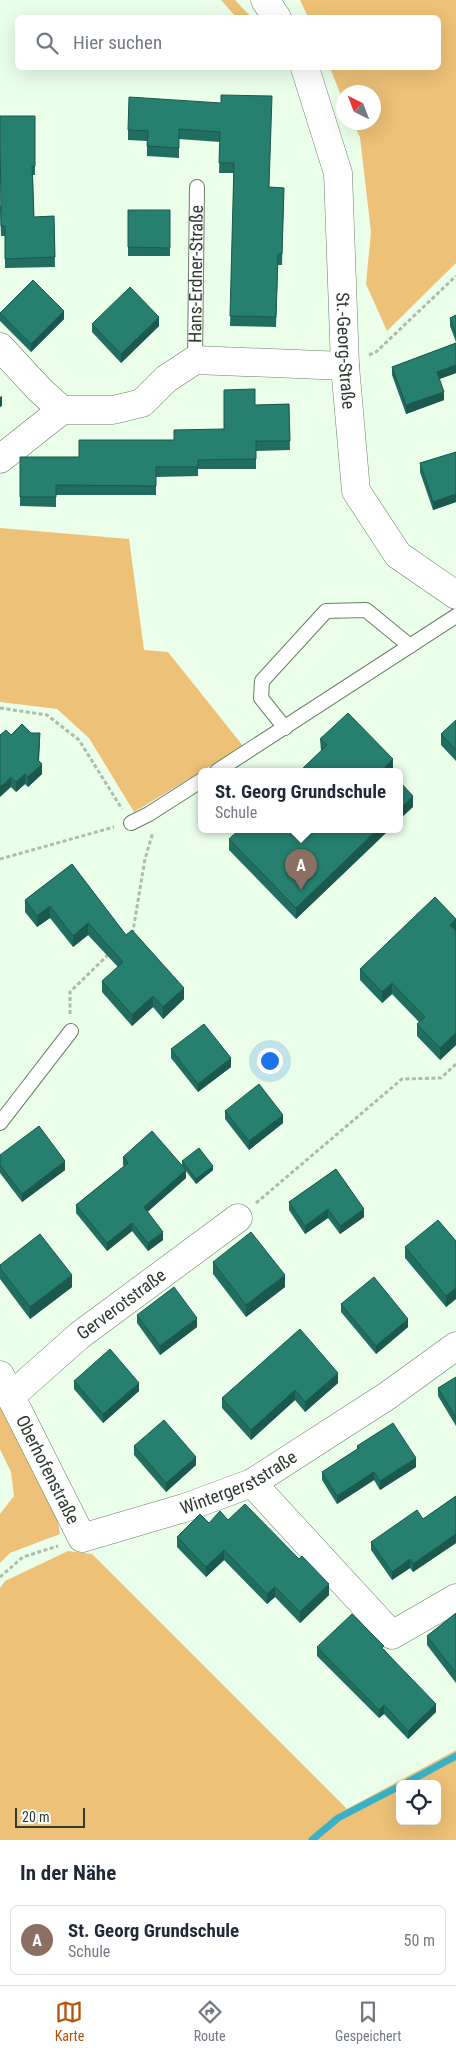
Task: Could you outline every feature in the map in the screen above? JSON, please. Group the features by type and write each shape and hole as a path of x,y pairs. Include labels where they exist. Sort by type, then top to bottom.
{"street":[{"path":"266,0 275,15"},
{"name":"St.-Georg-Straße","path":"306,70 338,173 345,366 356,491 398,555 456,595"},
{"path":"0,347 40,390 62,410 0,460"},
{"name":"Hans-Erdner-Straße","path":"62,410 114,410 142,403 166,379 195,360 345,366"},
{"name":"Gerverotstraße","path":"5,1386 80,1335 238,1218"},
{"name":"Wintergerststraße","path":"82,1538 184,1508 252,1483 387,1396 456,1346"},
{"name":"Oberhofenstraße","path":"5,1386 82,1538"},
{"path":"252,1483 392,1635 456,1598"}],"lane":[{"name":"Hans-Erdner-Straße","path":"195,360 197,188"},
{"path":"285,728 262,698 262,682 326,611 366,610 410,646"},
{"path":"222,768 456,616"},
{"path":"131,823 149,814 198,783"},
{"path":"0,1123 71,1031"}],"path":[{"path":"345,366 376,352 456,276"},
{"path":"0,708 47,715 79,740 131,823 0,859"},
{"path":"126,938 133,931 145,859 153,831 149,814"},
{"path":"71,1031 70,992 112,951"},
{"path":"238,1218 402,1079 441,1078 456,1064"},
{"path":"0,1577 23,1557 82,1538"}],"shaded area":[{"path":"221,0 235,0 249,15 234,15"},
{"path":"300,0 456,0 456,263 387,331 366,284 371,232 360,137 356,130 381,130 381,85 337,85 331,70 441,70 441,15 307,15"},
{"path":"0,528 129,539 144,650 168,652 243,746 207,768 198,768 198,773 134,812 89,738 57,709 0,702"},
{"path":"0,1399 55,1503 60,1534 10,1553 0,1563 0,1514 14,1496 11,1472 0,1449"},
{"path":"68,1551 92,1554 347,1809 396,1782 396,1825 441,1825 441,1780 401,1780 456,1750 456,1840 0,1840 0,1588 5,1581"}],"building":[{"path":"221,95 272,96 269,187 284,188 282,254 278,254 276,317 230,316 234,163 219,163 220,132 179,129 179,148 147,146 148,131 128,130 129,97 221,103"},
{"path":"0,116 35,116 35,166 32,166 34,217 54,216 55,257 5,259 5,226 1,226"},
{"path":"128,210 170,210 170,248 128,247"},
{"path":"33,280 64,311 31,344 0,313"},
{"path":"130,287 159,317 121,354 92,324"},
{"path":"456,315 456,334 450,318"},
{"path":"456,343 456,365 437,372 444,392 406,405 392,367"},
{"path":"255,389 255,405 289,404 290,441 256,441 256,459 198,460 198,467 156,467 156,486 56,485 56,497 20,497 20,457 79,457 79,440 174,440 174,430 224,429 224,390"},
{"path":"456,452 456,494 433,502 420,463"},
{"path":"348,713 393,759 386,768 303,768 327,745 320,739"},
{"path":"456,720 456,750 441,734"},
{"path":"22,724 31,733 40,733 38,760 42,764 28,777 25,774 16,782 11,777 0,787 0,735 6,730 11,735"},
{"path":"403,785 413,796 403,805"},
{"path":"236,833 374,833 296,908 229,839"},
{"path":"72,864 126,935 132,930 184,988 163,1007 153,996 132,1015 102,981 123,962 88,923 73,936 50,906 37,916 25,900"},
{"path":"435,897 456,919 450,925 456,931 456,1033 440,1048 417,1024 425,1017 392,983 382,992 360,969"},
{"path":"204,1024 231,1058 198,1084 171,1049"},
{"path":"259,1084 283,1115 249,1141 225,1111"},
{"path":"39,1126 65,1161 22,1194 0,1165 0,1155"},
{"path":"152,1131 186,1170 144,1207 163,1232 148,1243 132,1223 107,1243 76,1205 128,1163 123,1157"},
{"path":"199,1148 213,1166 196,1179 182,1161"},
{"path":"336,1169 364,1209 340,1226 328,1209 305,1226 289,1202"},
{"path":"438,1220 456,1241 456,1288 446,1296 405,1247"},
{"path":"251,1232 285,1275 246,1305 213,1262"},
{"path":"40,1234 72,1275 30,1307 0,1268 0,1265"},
{"path":"374,1277 408,1319 376,1346 341,1304"},
{"path":"174,1287 197,1318 160,1346 137,1315"},
{"path":"300,1329 338,1373 305,1402 295,1390 251,1430 222,1398"},
{"path":"110,1349 139,1383 103,1414 74,1381"},
{"path":"456,1377 456,1418 438,1388"},
{"path":"164,1420 196,1457 166,1483 134,1446"},
{"path":"393,1423 416,1458 380,1481 374,1472 337,1496 322,1472 359,1448 357,1446"},
{"path":"456,1496 456,1534 413,1564 410,1559 392,1572 371,1542 417,1510 423,1519"},
{"path":"245,1504 299,1559 302,1556 329,1584 300,1612 275,1587 267,1594 224,1550 206,1567 177,1537 200,1514 209,1523 220,1511 228,1520"},
{"path":"456,1613 456,1673 427,1636"},
{"path":"352,1614 384,1646 382,1648 436,1704 408,1731 384,1705 379,1710 317,1647"}],"waterway":[{"path":"411,1780 456,1756"},
{"path":"312,1840 338,1818 396,1788"}],"place":[{"name":"St. Georg Grundschule","path":"301,890"}]}
